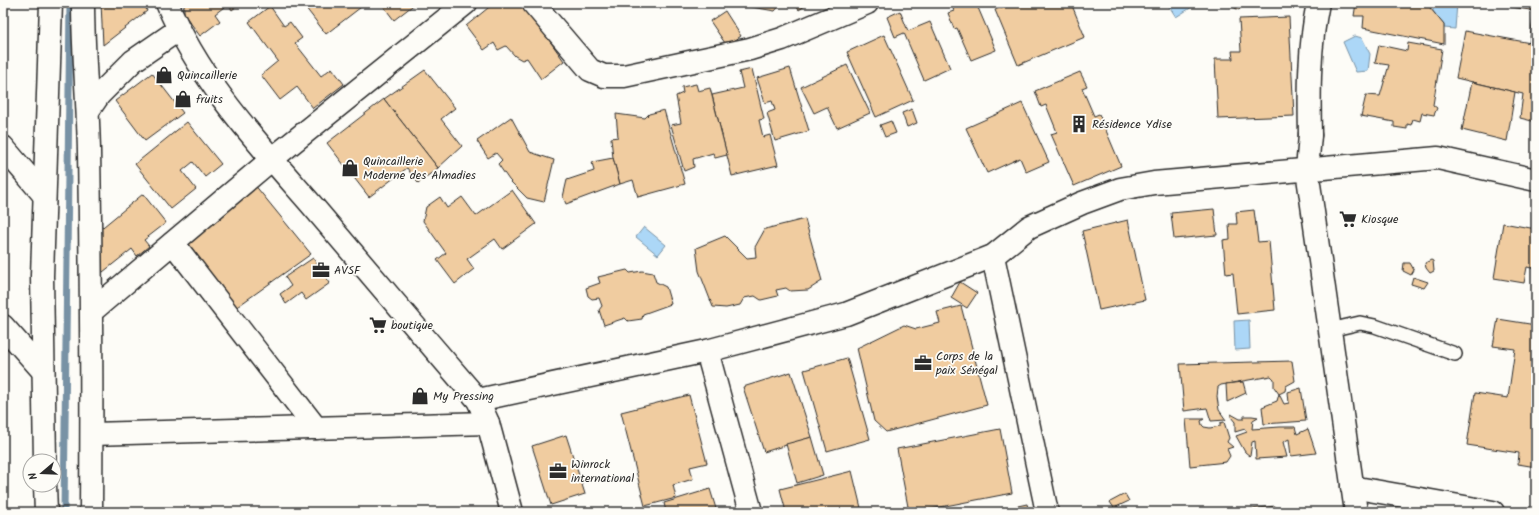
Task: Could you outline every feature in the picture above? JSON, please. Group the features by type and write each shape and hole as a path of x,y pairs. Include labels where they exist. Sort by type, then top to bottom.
{"street":[{"path":"45,453 42,276 51,3"},
{"path":"83,3 88,111 92,311 91,512"},
{"path":"167,3 178,30 219,95 478,400 488,423 512,512"},
{"path":"92,311 272,159 466,3"},
{"path":"533,3 590,70 604,76 617,76 631,75 750,49 782,39 867,3"},
{"path":"1318,3 1314,20 1309,83 1310,135 1307,170 1356,512"},
{"path":"88,111 99,95 133,61 178,30"},
{"path":"3,147 44,195"},
{"path":"478,400 707,351 846,314 993,256 1029,227 1082,203 1120,190 1154,183 1438,158 1536,180"},
{"path":"173,243 316,428"},
{"path":"993,256 1047,512"},
{"path":"3,326 43,371"},
{"path":"707,351 751,512"},
{"path":"92,434 488,423"},
{"path":"1352,487 1493,512"},
{"path":"45,493 46,512"}],"lane":[{"path":"1330,330 1360,323 1375,326 1455,354"}],"water":[{"path":"1167,3 1189,3 1192,7 1176,17"},
{"path":"1433,3 1457,3 1455,29 1444,28 1444,25 1433,11"},
{"path":"1355,36 1362,38 1370,54 1368,71 1356,72 1343,42"},
{"path":"644,227 666,245 658,255 636,237"},
{"path":"1249,320 1250,349 1235,350 1234,321"}],"building":[{"path":"101,3 144,3 147,11 103,45"},
{"path":"184,3 241,3 232,10 228,4 215,14 220,21 200,36 184,14"},
{"path":"302,3 364,3 365,4 326,34"},
{"path":"381,3 416,3 394,20"},
{"path":"494,3 523,3 564,61 541,79 527,58 522,60 515,56 506,46 498,50 494,43 484,50 466,26"},
{"path":"782,3 775,11 734,4"},
{"path":"794,3 809,3 799,10"},
{"path":"951,3 976,3 996,50 971,60 957,28 954,29 948,13 954,11"},
{"path":"1012,3 1071,3 1085,37 1018,65 995,10"},
{"path":"1225,3 1246,3 1239,10"},
{"path":"1356,3 1426,3 1444,25 1444,44 1363,28 1364,16 1354,16"},
{"path":"1512,3 1536,3 1536,11 1511,7"},
{"path":"270,6 284,26 290,22 302,38 295,43 321,76 332,68 344,84 313,108 297,87 280,100 261,75 278,61 249,22"},
{"path":"725,11 741,36 727,46 710,21"},
{"path":"900,11 908,31 930,22 950,68 924,80 904,33 895,37 887,17"},
{"path":"1534,15 1536,15 1536,44 1529,43"},
{"path":"1289,17 1294,116 1218,119 1215,59 1233,59 1232,51 1241,51 1239,19"},
{"path":"1465,31 1536,44 1536,122 1520,118 1523,94 1456,78"},
{"path":"884,35 913,100 876,117 847,52"},
{"path":"1408,43 1442,49 1433,105 1437,108 1434,115 1422,113 1420,121 1413,119 1411,125 1407,124 1407,129 1394,127 1394,122 1361,116 1366,95 1380,96 1389,65 1375,63 1379,45 1407,51"},
{"path":"847,65 870,113 837,128 827,107 814,113 801,87"},
{"path":"790,68 809,131 775,141 767,113 775,110 772,101 765,103 757,78"},
{"path":"752,69 764,119 759,120 763,137 770,135 778,165 732,176 712,95 743,88 739,72"},
{"path":"425,70 455,108 441,119 462,146 438,168 384,99"},
{"name":"Résidence Ydise","path":"1080,72 1087,86 1082,88 1094,116 1099,114 1121,166 1074,186 1051,134 1057,132 1046,105 1041,107 1035,91"},
{"path":"152,73 183,113 145,141 115,101"},
{"path":"1472,82 1515,92 1507,141 1462,130"},
{"path":"696,84 698,91 710,88 727,155 715,158 713,153 693,159 694,167 684,171 671,125 681,123 676,96 683,93 682,87"},
{"path":"384,99 438,168 418,183 407,168 369,197 327,143"},
{"path":"1022,103 1049,162 1026,172 1020,158 987,173 966,128"},
{"path":"912,109 917,123 907,127 902,113"},
{"path":"664,110 685,184 638,197 633,180 620,184 613,158 611,138 618,137 616,114 645,118 649,114"},
{"path":"511,117 530,152 554,160 544,202 527,198 509,180 498,164 502,160 496,153 488,158 477,141"},
{"path":"891,121 896,133 885,137 880,125"},
{"path":"187,122 221,164 205,177 193,162 182,171 196,189 171,209 135,164"},
{"path":"613,158 620,184 566,204 563,197 567,180 594,171 592,162"},
{"path":"254,184 311,254 234,309 187,241"},
{"path":"512,190 536,224 502,249 495,239 467,259 474,269 455,284 437,260 446,253 423,221 426,207 440,197 447,208 462,197 476,216"},
{"path":"143,194 166,223 144,240 149,246 137,256 132,249 98,276 98,231"},
{"path":"1214,209 1217,235 1174,239 1171,213"},
{"path":"1254,210 1258,242 1269,241 1275,310 1237,314 1233,273 1226,274 1223,240 1230,239 1229,224 1237,224 1236,212"},
{"path":"805,219 822,281 808,290 790,291 786,288 776,290 778,296 761,300 755,296 744,298 740,305 726,308 713,307 699,271 696,248 725,236 747,258 756,257 755,247 765,229"},
{"path":"1128,220 1145,300 1099,310 1082,231"},
{"path":"1503,223 1536,229 1536,269 1527,267 1524,283 1494,278"},
{"path":"313,258 330,283 306,300 301,293 286,304 280,294 291,286 285,277"},
{"path":"1431,260 1433,261 1434,271 1430,273 1426,268 1425,263"},
{"path":"1404,263 1410,263 1414,270 1411,275 1403,271"},
{"path":"627,270 630,273 642,271 653,273 656,282 666,287 671,304 643,314 642,319 628,321 625,318 604,325 599,310 602,306 599,298 592,299 588,296 586,288 600,283 598,277"},
{"path":"1413,277 1428,282 1424,288 1411,284"},
{"path":"960,282 977,293 967,308 951,298"},
{"path":"961,306 987,405 886,432 874,421 857,348 904,325 916,329 940,323 937,312"},
{"path":"1498,319 1536,325 1536,467 1518,464 1519,453 1467,445 1475,393 1508,398 1515,349 1493,346"},
{"path":"847,358 870,439 827,451 804,370"},
{"path":"1292,361 1295,381 1286,386 1285,391 1279,394 1274,387 1274,379 1271,376 1221,385 1218,387 1217,397 1219,410 1226,420 1211,421 1207,408 1184,411 1180,364"},
{"path":"791,372 812,437 764,452 743,387"},
{"path":"1243,382 1246,393 1227,402 1226,384"},
{"path":"1301,388 1306,421 1264,424 1262,407 1277,401 1279,394 1284,404 1289,403 1288,392"},
{"path":"689,395 707,463 690,467 693,479 673,485 676,498 645,506 621,412"},
{"path":"1231,414 1240,419 1244,419 1244,416 1258,417 1253,420 1252,429 1295,427 1297,434 1308,429 1316,453 1291,456 1289,439 1283,442 1287,457 1256,459 1255,441 1252,442 1250,456 1245,452 1236,436 1247,432 1245,429 1235,432 1235,422 1231,417"},
{"path":"1186,419 1204,419 1201,421 1202,425 1210,428 1220,426 1220,423 1224,422 1229,438 1227,442 1233,447 1227,449 1230,456 1226,462 1190,466"},
{"path":"1000,429 1012,493 909,512 897,449"},
{"path":"566,435 585,494 551,505 532,446"},
{"path":"812,437 823,475 797,483 786,444"},
{"path":"852,471 862,512 786,512 780,489"},
{"path":"710,489 717,512 666,512 664,503"},
{"path":"1125,494 1129,501 1114,508 1110,502"},
{"path":"1027,504 1029,512 990,512"},
{"path":"1275,506 1277,512 1228,512"}],"waterway":[{"path":"64,512 70,3"}],"place":[{"name":"Quincaillerie","path":"164,75"},
{"name":"fruits","path":"183,99"},
{"name":"Résidence Ydise","path":"1079,124"},
{"name":"Quincaillerie Moderne des Almadies","path":"350,168"},
{"name":"Kiosque","path":"1348,219"},
{"name":"AVSF","path":"321,270"},
{"name":"boutique","path":"378,325"},
{"name":"Corps de la paix Sénégal","path":"923,363"},
{"name":"My Pressing","path":"420,396"},
{"name":"Winrock international","path":"558,471"}]}
